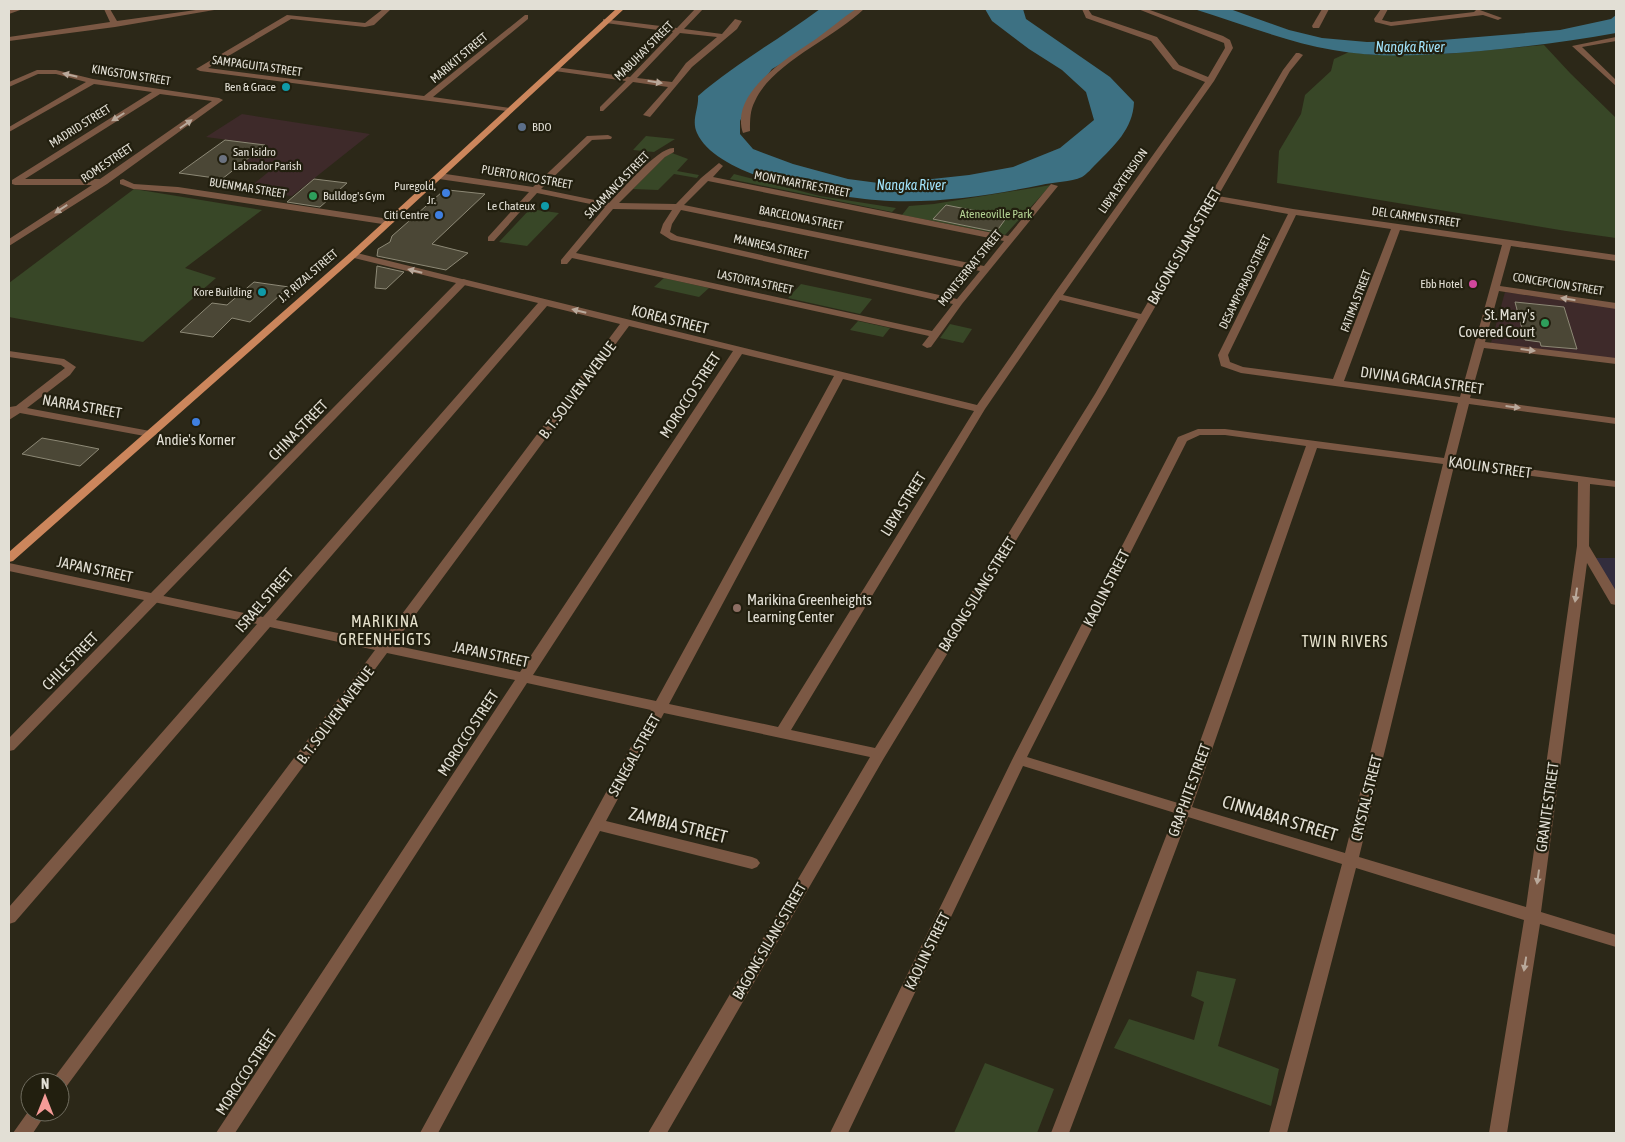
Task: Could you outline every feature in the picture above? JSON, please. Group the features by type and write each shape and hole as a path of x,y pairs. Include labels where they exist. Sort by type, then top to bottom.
{"main road":[{"name":"J. P. RIZAL STREET","path":"9,558 353,255 620,9"}],"street":[{"path":"9,12 19,9"},
{"path":"107,9 115,25"},
{"path":"9,40 216,9"},
{"name":"SAMPAGUITA STREET","path":"387,9 371,23 362,25 290,17 200,69 426,99"},
{"name":"MABUHAY STREET","path":"603,109 699,9"},
{"path":"746,131 748,109 767,78 785,62 860,9"},
{"path":"1085,9 1089,16 1154,39 1176,67 1210,81"},
{"name":"LIBYA EXTENSION","path":"1057,296 1210,81 1229,48 1227,42 1220,38 1141,9"},
{"path":"1316,26 1326,9"},
{"path":"1384,9 1378,19 1379,22 1391,24 1483,13"},
{"path":"1468,9 1498,18"},
{"name":"MARIKIT STREET","path":"426,99 525,17"},
{"path":"647,115 689,65 734,27 738,21"},
{"path":"606,22 723,36"},
{"path":"1616,39 1576,46 1616,84"},
{"name":"BAGONG SILANG STREET","path":"657,1133 879,754 1100,394 1142,317 1287,70 1299,55"},
{"path":"555,69 674,85"},
{"name":"KINGSTON STREET","path":"9,85 37,72 56,72 93,80 218,99 218,102"},
{"path":"9,130 93,80"},
{"name":"MADRID STREET","path":"12,182 159,91"},
{"name":"MARIKIT STREET","path":"426,99 510,110"},
{"name":"ROME STREET","path":"9,243 13,236 102,182 218,102"},
{"path":"491,239 535,190 590,138 608,137"},
{"name":"SALAMANCA STREET","path":"568,258 611,206 662,155 671,150"},
{"name":"MANRESA STREET","path":"719,166 679,206 666,225 665,233 674,238 959,302"},
{"name":"PUERTO RICO STREET","path":"439,176 535,190 611,206"},
{"name":"MONTMARTRE STREET","path":"707,178 1010,239"},
{"name":"BUENMAR STREET","path":"12,182 123,182 139,187 162,188 389,222"},
{"name":"MONTSERRAT STREET","path":"927,345 985,269 1054,186"},
{"name":"DEL CARMEN STREET","path":"1212,198 1293,212 1616,258"},
{"name":"BARCELONA STREET","path":"611,206 679,206 985,269"},
{"name":"DESAMPORADO STREET","path":"1225,364 1223,355 1293,212"},
{"name":"FATIMA STREET","path":"1337,384 1397,226"},
{"name":"CRYSTAL STREET","path":"1278,1133 1351,860 1464,401 1506,243"},
{"name":"KOREA STREET","path":"353,255 839,376 980,409"},
{"name":"LASTORTA STREET","path":"568,258 934,334"},
{"name":"CHINA STREET","path":"154,598 463,282"},
{"name":"CONCEPCION STREET","path":"1495,288 1616,306"},
{"path":"1057,296 1142,317"},
{"name":"LIBYA STREET","path":"782,733 980,409 1057,296"},
{"name":"ISRAEL STREET","path":"9,918 544,303"},
{"name":"B. T. SOLIVEN AVENUE","path":"68,1072 386,648 626,323"},
{"path":"1479,344 1616,361"},
{"name":"MOROCCO STREET","path":"225,1133 738,351"},
{"path":"9,354 64,362 71,367 66,373 12,412"},
{"name":"DIVINA GRACIA STREET","path":"1225,364 1241,370 1337,384 1616,421"},
{"name":"SENEGAL STREET","path":"429,1133 839,376"},
{"name":"NARRA STREET","path":"12,412 150,434"},
{"name":"KAOLIN STREET","path":"839,1133 1019,760 1182,438 1188,434 1208,431 1616,484"},
{"name":"GRAPHITE STREET","path":"1060,1133 1183,810 1312,445"},
{"name":"GRANITE STREET","path":"1498,1133 1532,916 1583,546 1584,480"},
{"path":"1583,546 1616,601"},
{"name":"JAPAN STREET","path":"9,567 879,754"},
{"name":"CHILE STREET","path":"9,746 154,598"},
{"name":"CINNABAR STREET","path":"1019,760 1616,941"},
{"name":"ZAMBIA STREET","path":"596,824 752,863"},
{"path":"22,1133 30,1122"}],"shaded area":[{"path":"242,114 370,134 292,196 245,191 272,169 242,164 266,145 206,137"},
{"path":"1505,292 1616,308 1616,360 1491,343"},
{"path":"1595,558 1616,558 1616,594"}],"green space":[{"path":"1544,45 1616,118 1616,238 1277,183 1279,151 1301,114 1305,95 1331,71 1334,59 1349,52 1372,55 1446,54"},
{"path":"646,136 675,139 654,152 633,150"},
{"path":"672,153 688,159 677,171 699,175 697,178 674,174 658,190 633,189 666,156"},
{"path":"734,174 820,196 896,208 892,212 730,179"},
{"name":"Ateneoville Park","path":"1051,185 1005,235 902,215 909,206 934,204"},
{"path":"134,189 262,210 185,268 216,278 143,342 9,317 9,283"},
{"path":"530,209 559,213 527,246 499,242"},
{"path":"664,278 709,288 699,297 654,287"},
{"path":"801,284 872,299 860,314 788,298"},
{"path":"858,321 890,328 883,337 850,330"},
{"path":"950,324 972,329 963,343 940,338"},
{"path":"1197,971 1236,979 1218,1046 1279,1069 1271,1106 1114,1048 1129,1019 1194,1040 1204,1002 1191,996"},
{"path":"985,1063 1054,1089 1037,1133 954,1133"}],"water":[{"name":"Nangka River","path":"820,9 860,9 847,22 809,48 772,69 753,94 740,121 740,134 753,149 793,164 848,179 886,184 969,175 1013,167 1060,148 1094,120 1086,92 1062,70 1029,49 992,21 985,9 1023,9 1026,19 1110,77 1134,102 1130,121 1116,144 1089,171 1078,179 966,198 929,201 891,201 843,196 784,184 755,175 730,164 710,150 697,133 695,119 698,96 727,73"},
{"name":"Nangka River","path":"1194,9 1230,9 1289,30 1322,38 1367,42 1430,41 1560,30 1611,19 1616,15 1616,33 1548,44 1481,51 1425,55 1369,55 1315,47"}],"building":[{"name":"San Isidro Labrador Parish","path":"225,140 265,145 222,179 179,173"},
{"name":"Bulldog's Gym","path":"314,179 347,183 320,207 287,202"},
{"name":"Citi Centre","path":"448,190 485,194 432,244 468,253 446,270 377,256 378,249 390,242 392,236 442,192"},
{"path":"946,205 1007,217 996,232 933,219"},
{"path":"377,266 404,272 386,289 375,288"},
{"path":"254,282 289,287 250,322 232,318 213,337 180,332 212,303 227,305"},
{"name":"St. Mary's Covered Court","path":"1515,302 1564,307 1577,349 1541,346 1540,342 1525,340"},
{"path":"42,438 99,449 80,466 22,454"}],"place":[{"name":"Ben & Grace","path":"286,87"},
{"name":"BDO","path":"522,127"},
{"name":"San Isidro Labrador Parish","path":"223,159"},
{"name":"Puregold, Jr.","path":"446,193"},
{"name":"Bulldog's Gym","path":"313,196"},
{"name":"Le Chateux","path":"545,206"},
{"name":"Citi Centre","path":"439,215"},
{"name":"Ebb Hotel","path":"1473,284"},
{"name":"Kore Building","path":"262,292"},
{"name":"St. Mary's Covered Court","path":"1545,323"},
{"name":"Andie's Korner","path":"196,422"},
{"name":"Marikina Greenheights Learning Center","path":"737,608"}],"district":[{"name":"MARIKINA GREENHEIGTS","path":"385,630"},
{"name":"TWIN RIVERS","path":"1345,641"}]}
